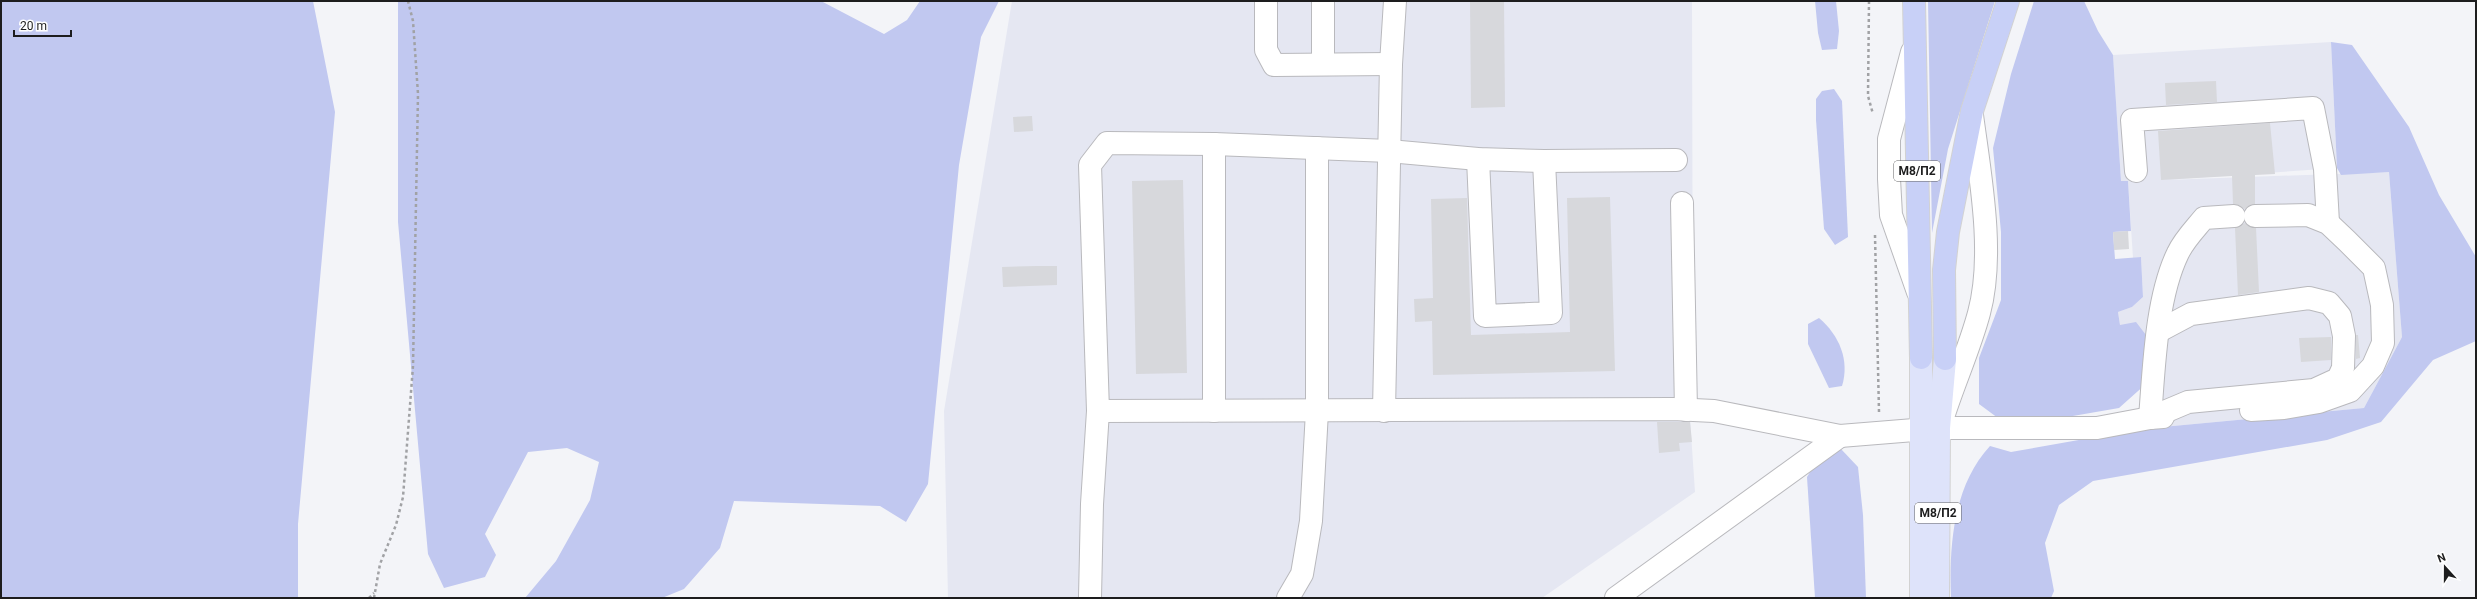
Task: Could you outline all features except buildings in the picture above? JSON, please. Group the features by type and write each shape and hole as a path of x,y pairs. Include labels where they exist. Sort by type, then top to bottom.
{"highway":[{"name":"М8/П2","path":"1914,1 1921,358"},
{"name":"М8/П2","path":"1945,359 1944,270 1948,232 1972,111 2008,1"}],"main road":[{"name":"М8/П2","path":"1921,358 1929,429 1938,598"},
{"name":"М8/П2","path":"1921,598 1929,429 1945,359"}],"street":[{"path":"1266,1 1266,50 1274,65 1391,64"},
{"path":"1323,1 1324,64"},
{"path":"1384,411 1391,64 1395,1"},
{"path":"2136,171 2132,120 2313,108 2325,169 2328,223"},
{"path":"1929,429 1980,312 1985,270 1985,216 1972,111"},
{"path":"1090,598 1092,504 1098,411 1090,164 1107,143 1214,144 1390,151 1478,159 1544,161 1676,160"},
{"path":"1214,144 1214,411"},
{"path":"1288,598 1302,574 1311,521 1317,411 1317,148"},
{"path":"1478,159 1485,316 1551,313 1544,161"},
{"path":"1682,203 1686,410"},
{"path":"1098,411 1686,410 1714,411 1840,436 1929,429 2097,428 2150,418 2284,408 2319,402 2350,391 2373,366 2383,343 2382,305 2374,268 2328,223 2308,215 2255,216"},
{"path":"2150,418 2159,331 2165,293 2178,252 2204,218 2234,216"},
{"path":"2150,418 2188,402 2314,390 2338,379 2343,368 2344,359 2344,336 2340,316 2329,303 2309,298 2192,314 2159,331"},
{"path":"1616,598 1840,436"}],"path":[{"path":"374,598 380,564 396,525 403,498 413,366 418,94 412,21 408,1"},
{"path":"369,598 374,593"}],"shaded area":[{"path":"1,1 313,1 335,112 298,524 298,598 1,598"},
{"path":"398,1 821,1 884,34 907,20 920,1 999,1 981,37 959,165 928,484 906,522 880,506 734,501 720,548 684,589 662,598 525,598 556,561 590,500 599,462 567,448 528,452 485,534 496,555 485,577 444,588 428,554 398,222"},
{"path":"1012,1 1692,1 1693,410 1690,419 1695,492 1542,598 948,598 944,411"},
{"path":"1815,1 1836,1 1839,31 1837,49 1822,50 1818,33"},
{"path":"1928,1 1995,1 1948,149 1932,233"},
{"path":"2034,1 2084,1 2098,31 2113,55 2121,181 2128,181 2131,231 2113,232 2115,259 2141,257 2143,297 2132,307 2118,312 2120,325 2136,322 2146,335 2147,383 2119,408 2044,421 2002,421 1979,404 1979,358 2001,300 2001,232 1993,148 2011,74"},
{"path":"2331,42 2337,168 2165,180 2389,172 2402,337 2364,408 2141,429 2147,383 2120,325 2118,312 2132,307 2143,297 2141,257 2133,258 2128,181 2121,181 2113,55"},
{"path":"2331,42 2352,45 2409,127 2439,195 2476,257 2476,341 2433,360 2381,422 2327,440 2093,481 2059,505 2045,543 2054,591 2051,598 1951,598 1951,558 1953,538 1961,498 1968,479 1990,446 2011,452 2141,429 2364,408 2402,337 2389,172 2341,175 2337,168"},
{"path":"1834,89 1842,101 1848,237 1835,245 1824,229 1816,120 1816,99 1822,91"},
{"path":"1819,318 1832,332 1841,349 1845,367 1842,386 1829,388 1808,344 1808,324"},
{"path":"1841,449 1858,467 1863,515 1866,598 1815,598 1807,477 1822,453"}]}
